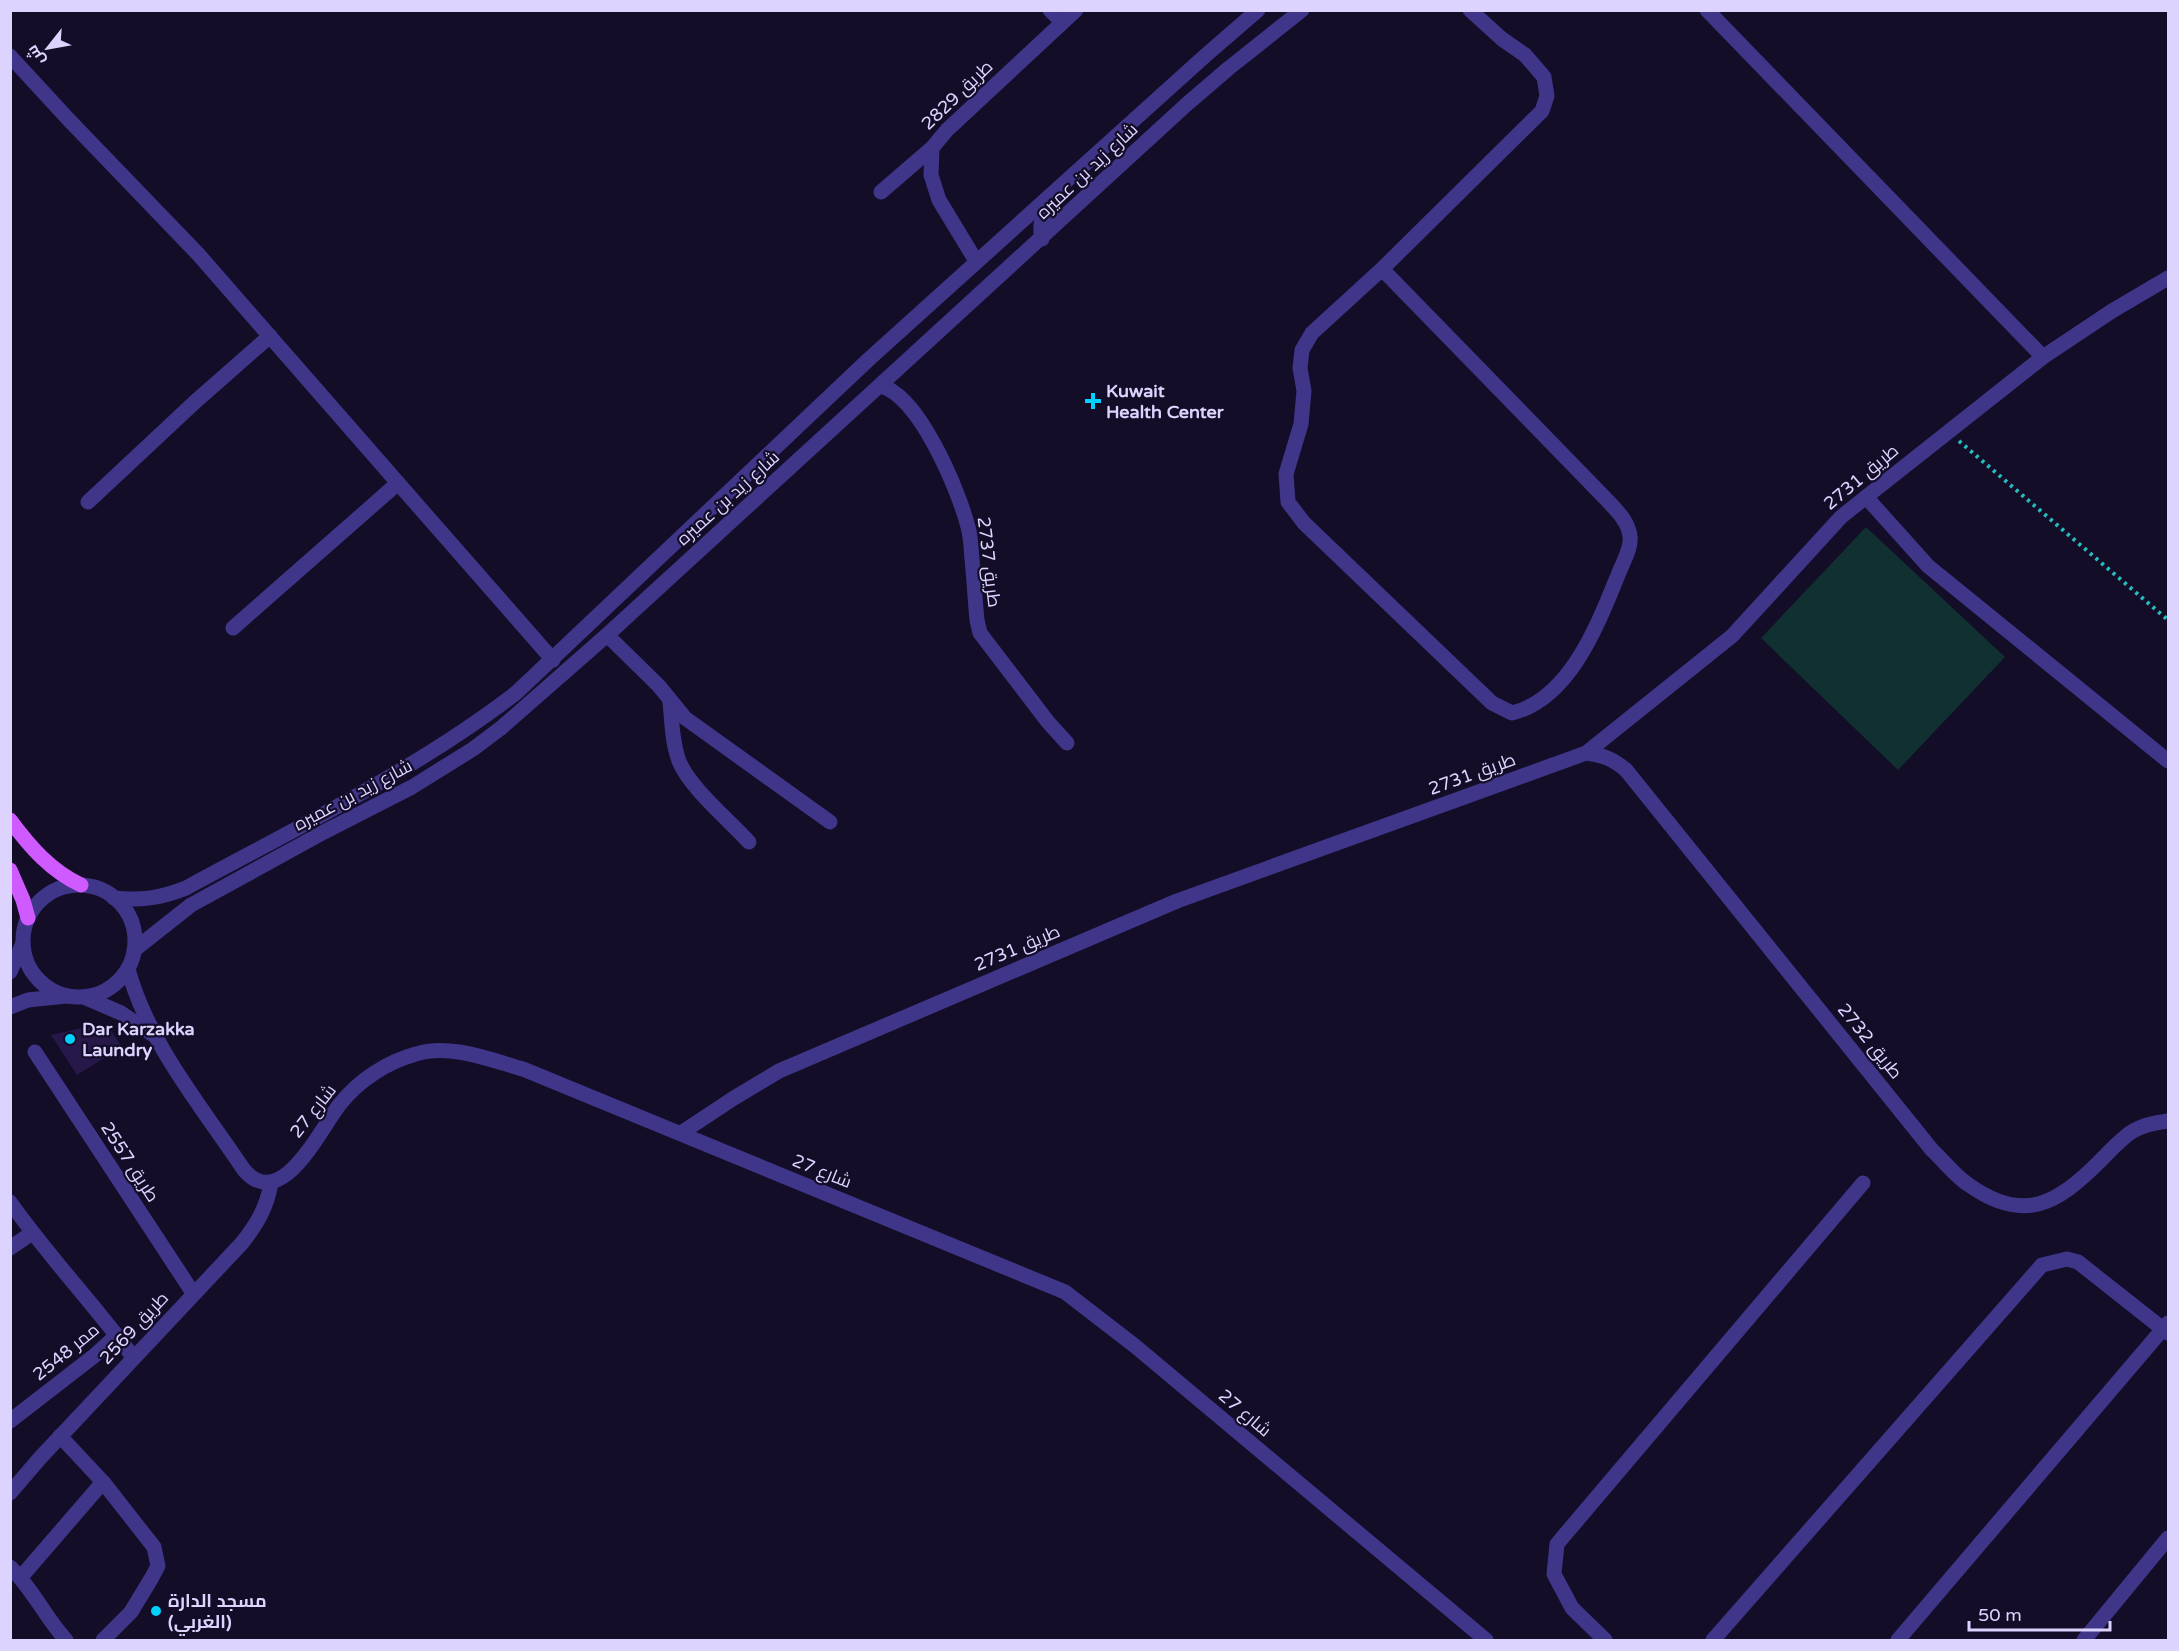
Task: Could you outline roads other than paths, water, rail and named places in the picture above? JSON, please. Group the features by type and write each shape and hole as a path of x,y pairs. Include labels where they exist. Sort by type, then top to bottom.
{"main road":[{"path":"10,820 43,858 64,877 81,885"},
{"path":"10,870 28,918"}],"street":[{"path":"1050,10 1062,22"},
{"name":"طريق 2829","path":"976,261 939,200 931,175 932,148 947,130 1076,10"},
{"name":"شارع زيد بن عميره","path":"114,898 142,900 169,895 397,773 458,735 516,693 868,360 1258,10"},
{"name":"شارع زيد بن عميره","path":"135,950 171,919 205,897 412,787 473,750 529,706 1187,105 1302,10"},
{"path":"1382,270 1605,498 1624,519 1628,527 1630,542 1598,624 1577,662 1554,688 1537,703 1522,711 1512,713 1492,703 1304,523 1288,502 1286,474 1301,424 1304,391 1300,368 1302,350 1312,333 1382,270 1542,111 1547,96 1544,77 1525,55 1502,39 1470,10"},
{"path":"1707,10 2043,357"},
{"path":"10,56 198,254 553,660"},
{"path":"881,192 932,148"},
{"path":"1042,239 1041,226 1044,213 1080,177 1086,164"},
{"name":"طريق 2731","path":"681,1133 779,1071 1176,901 1586,753 1732,636 1841,517 1866,496 2043,357 2112,311 2169,278"},
{"path":"88,502 196,401 270,336"},
{"path":"868,360 881,360 897,370"},
{"name":"طريق 2737","path":"880,386 894,390 910,408 937,448 951,479 969,529 980,633 1048,722 1067,743"},
{"path":"233,627 398,483"},
{"path":"1866,496 1928,566 2169,761"},
{"path":"607,635 658,686 685,718 830,822"},
{"path":"670,702 673,740 686,777 749,842"},
{"name":"طريق 2732","path":"1586,753 1604,755 1616,761 1626,770 1932,1150 1976,1190 1994,1201 2012,1207 2052,1201 2076,1185 2134,1129 2169,1120"},
{"path":"10,972 23,943 28,918 37,904 49,893 64,887 81,885 93,887 114,898 129,916 133,927 135,950 128,969 116,983 101,992 84,997"},
{"path":"23,943 32,971 42,982 68,996"},
{"path":"128,969 139,1004 154,1036 244,1170 256,1180 271,1183"},
{"path":"10,1007 28,1000 68,996 84,997 121,1013 154,1036"},
{"name":"شارع 27","path":"271,1183 288,1173 318,1137 340,1103 367,1078 392,1063 418,1053 456,1051 523,1069 1065,1292 1135,1346 1486,1641"},
{"name":"طريق 2557","path":"35,1052 193,1293"},
{"name":"طريق 2569","path":"10,1493 133,1357 242,1243 265,1209 271,1183"},
{"path":"1605,1641 1572,1608 1554,1574 1557,1544 1863,1183"},
{"path":"10,1202 32,1233 51,1252 133,1357"},
{"path":"10,1248 32,1233"},
{"path":"1713,1641 2042,1265 2067,1259 2078,1262 2167,1328 1898,1641"},
{"name":"ممر 2548","path":"10,1421 94,1356 117,1335"},
{"path":"60,1436 103,1482 154,1547 158,1566 131,1612 103,1641"},
{"path":"66,1641 51,1624 38,1599 16,1572 103,1482"},
{"path":"2084,1641 2169,1538"}],"place":[{"name":"Kuwait Health Center","path":"1093,401"},
{"name":"Dar Karzakka Laundry","path":"70,1039"},
{"name":"مسجد الدارة (الغربي)","path":"156,1611"}]}
